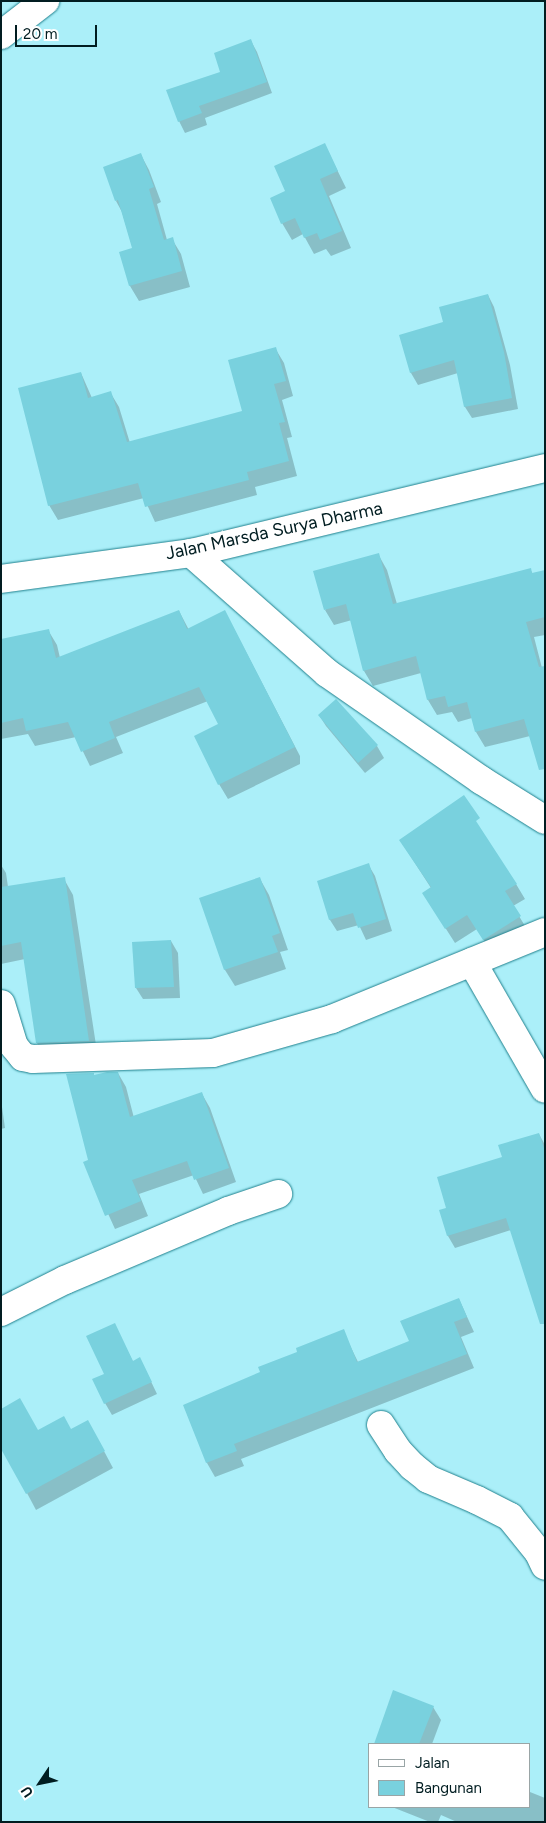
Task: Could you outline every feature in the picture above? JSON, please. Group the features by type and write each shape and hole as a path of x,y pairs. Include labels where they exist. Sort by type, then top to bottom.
{"main road":[{"path":"1,35 45,1"},
{"name":"Jalan Marsda Surya Dharma","path":"1,580 190,552 545,468"},
{"path":"190,552 327,673 481,780 545,820"},
{"path":"1,1004 14,1046 23,1057 33,1059 213,1053 332,1019 545,932"},
{"path":"472,962 545,1089"},
{"path":"1,1312 65,1280 228,1211 278,1194"},
{"path":"381,1424 398,1451 428,1479 477,1500 510,1517 539,1553 545,1566"}],"building":[{"path":"251,39 267,82 199,106 202,113 178,122 166,90 220,72 214,53"},
{"path":"325,143 338,171 320,179 342,231 320,240 317,233 304,238 295,218 281,224 270,198 285,191 274,166"},
{"path":"141,153 154,187 149,189 164,240 173,237 182,271 129,286 119,252 132,248 118,200 115,201 103,167"},
{"path":"488,294 504,352 512,398 464,407 454,360 410,373 399,335 443,322 439,307"},
{"path":"276,347 286,381 274,384 285,422 279,423 289,461 247,472 249,480 145,507 138,483 48,506 18,388 81,372 88,398 111,391 127,442 242,411 228,360"},
{"path":"379,553 393,604 531,568 532,573 545,570 545,617 526,622 539,667 545,666 545,769 539,770 524,719 475,732 467,702 448,707 445,696 427,700 416,656 363,671 346,604 324,610 313,571"},
{"path":"179,610 187,629 225,610 295,747 218,785 194,736 218,724 199,687 109,722 115,738 81,752 68,722 26,731 23,718 1,723 1,639 49,629 56,658"},
{"path":"336,699 378,745 358,763 318,715"},
{"path":"464,795 480,818 476,821 517,884 505,891 521,916 483,940 467,915 445,929 422,893 431,887 399,840"},
{"path":"369,863 386,919 358,928 353,913 329,920 317,881"},
{"path":"65,877 89,1041 36,1043 21,942 1,946 1,887"},
{"path":"260,877 280,933 272,936 278,952 224,970 199,898"},
{"path":"171,940 174,987 135,988 132,942"},
{"path":"118,1072 130,1117 202,1092 229,1168 194,1180 187,1161 132,1180 141,1201 105,1216 83,1162 88,1160 66,1074 94,1073 94,1075"},
{"path":"539,1133 545,1151 545,1324 540,1324 506,1218 447,1236 439,1210 446,1208 437,1177 502,1157 498,1145"},
{"path":"459,1298 467,1317 454,1322 467,1354 234,1444 237,1451 206,1463 183,1405 260,1372 258,1367 297,1352 296,1348 344,1329 357,1362 409,1341 400,1321"},
{"path":"115,1323 133,1361 140,1357 152,1382 104,1404 92,1379 104,1374 86,1336"},
{"path":"20,1398 38,1430 64,1416 71,1429 88,1420 105,1451 26,1494 1,1449 1,1409"},
{"path":"393,1690 434,1706 419,1743 374,1743"}]}
